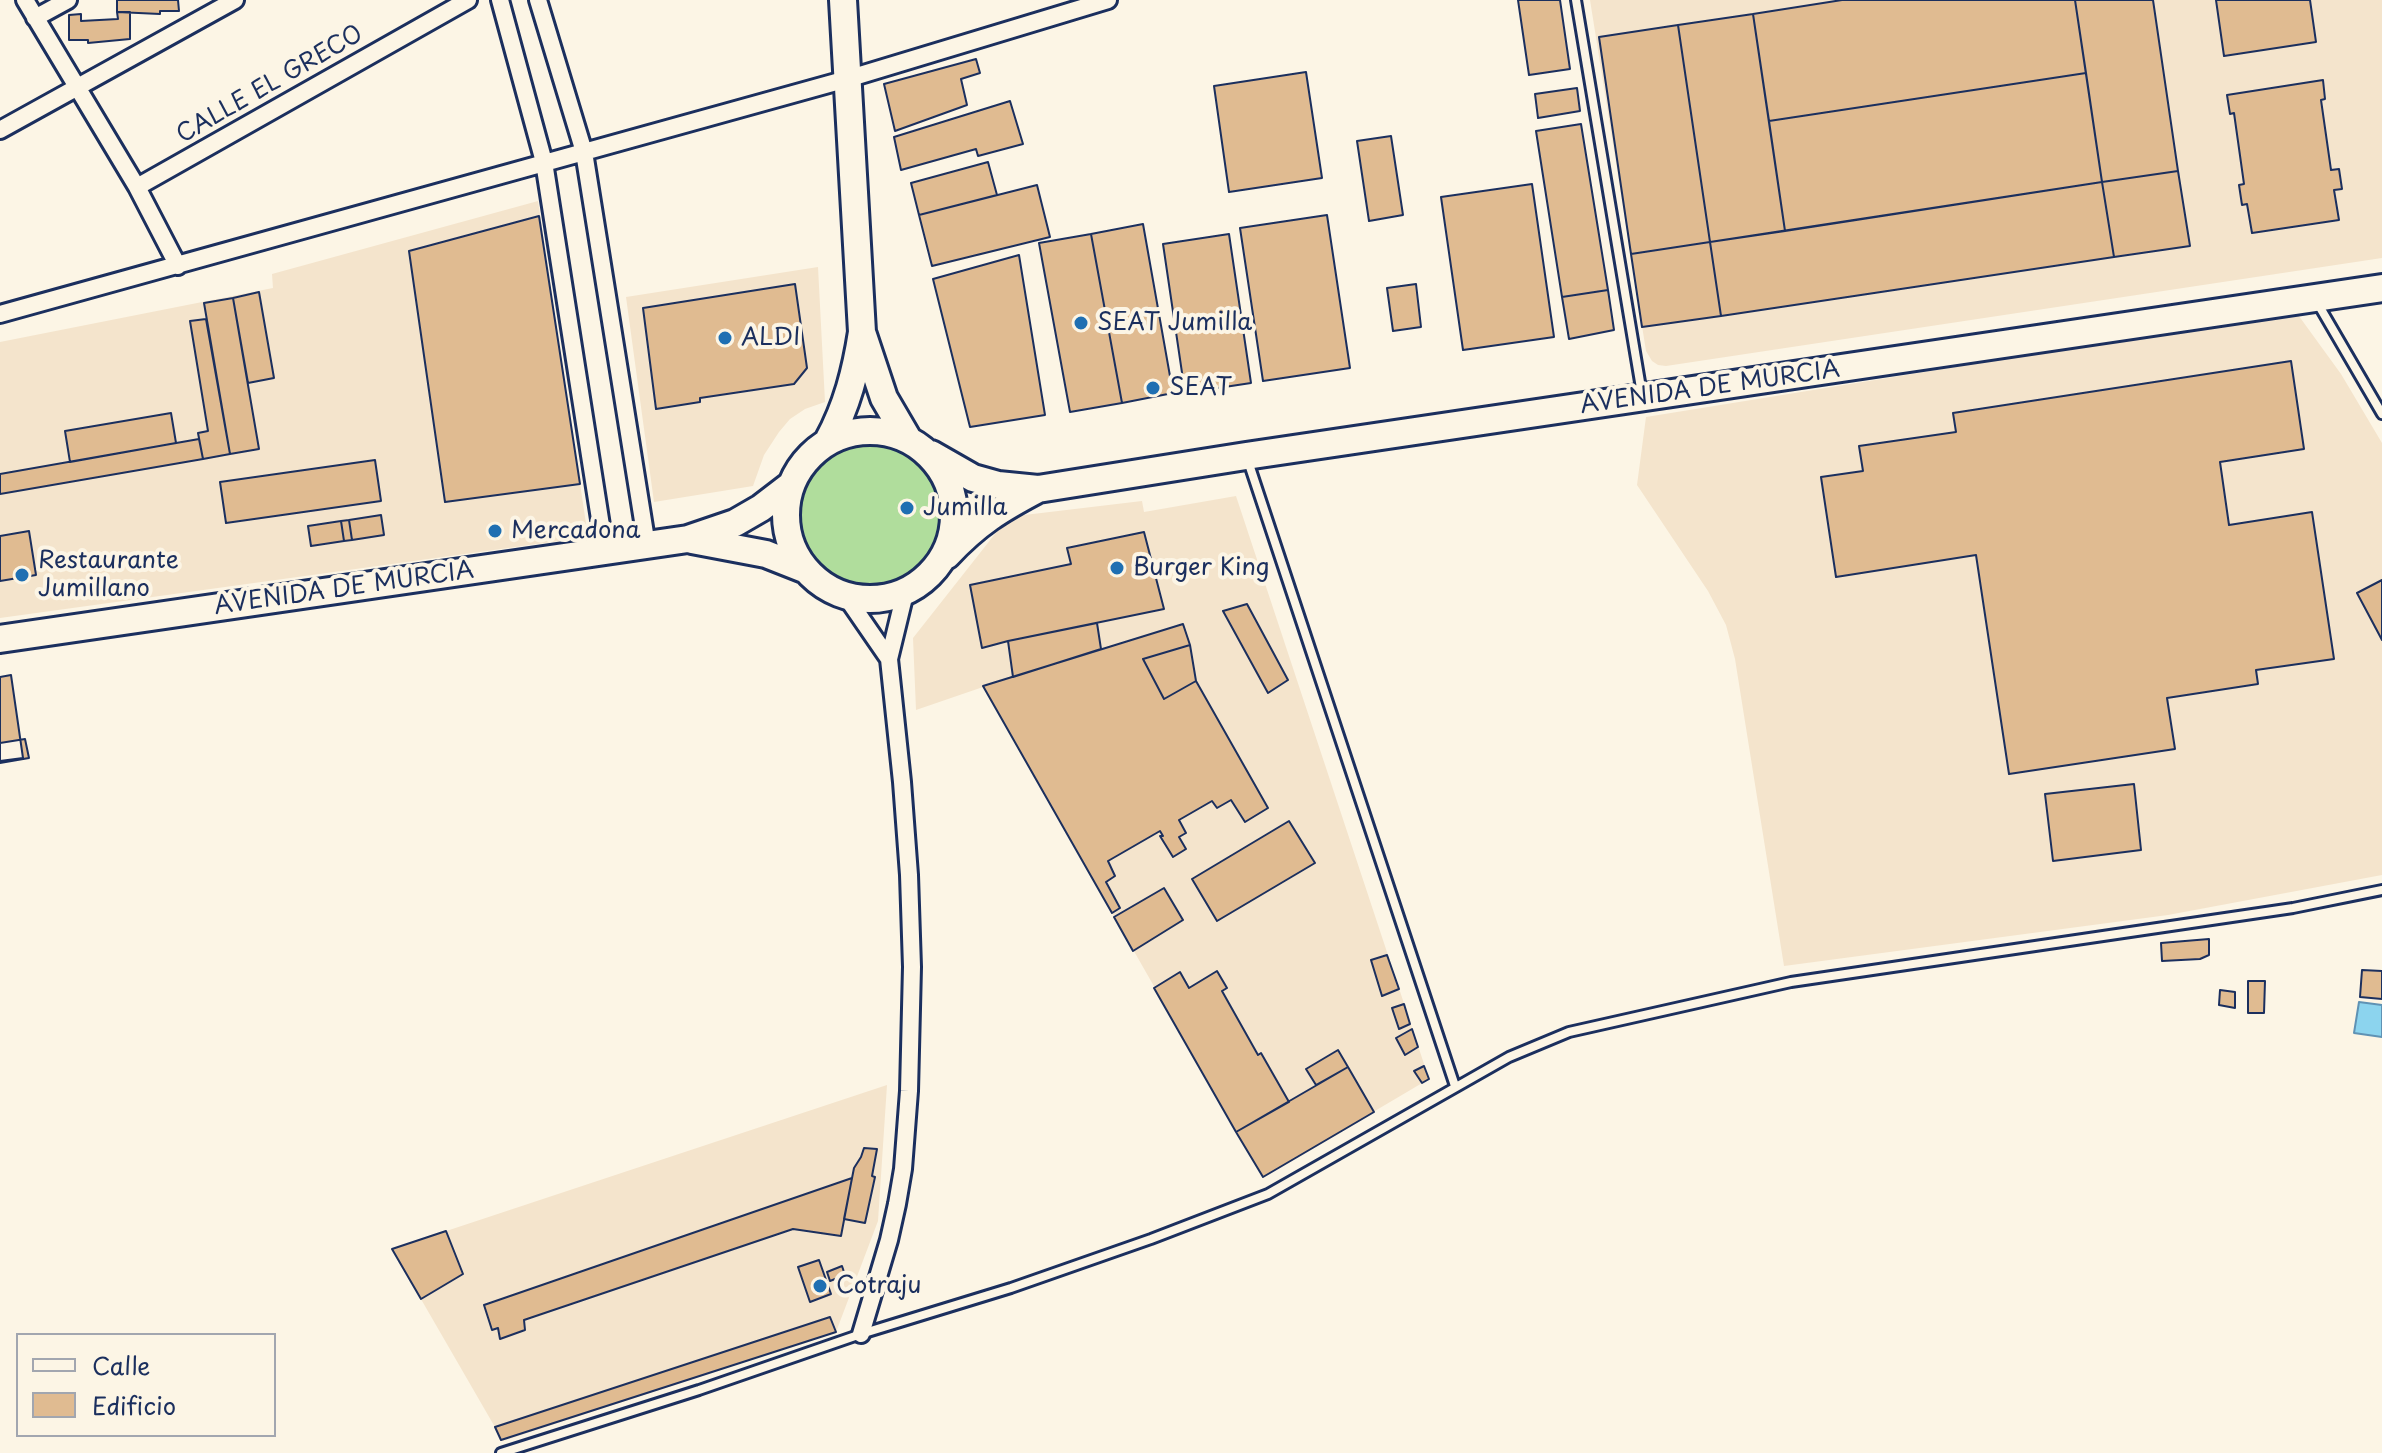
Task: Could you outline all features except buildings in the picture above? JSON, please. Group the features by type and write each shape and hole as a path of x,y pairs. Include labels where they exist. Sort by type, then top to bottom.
{"main road":[{"path":"828,441 841,417 851,386 862,332 843,0"},
{"name":"AVENIDA DE MURCIA","path":"931,454 973,478 998,485 1038,489 2382,288"},
{"path":"862,332 884,398 908,439"},
{"path":"882,430 908,439 931,454 947,478 955,506 953,535 941,561 930,575 905,593 880,599 847,598 820,584 804,569 790,543 785,514 791,485 812,453 828,441 854,431 882,430"},
{"name":"AVENIDA DE MURCIA","path":"0,639 688,539 735,523 791,485"},
{"name":"AVENIDA DE MURCIA","path":"941,561 968,532 996,511 1038,489"},
{"name":"AVENIDA DE MURCIA","path":"688,539 766,554 804,569"}],"street":[{"path":"25,0 137,187 178,266"},
{"path":"35,18 68,0"},
{"path":"0,130 235,0"},
{"name":"CALLE EL GRECO","path":"137,187 468,0"},
{"path":"500,0 544,162 605,551"},
{"path":"538,0 584,152 647,546"},
{"path":"0,314 847,79 1108,0"},
{"path":"861,1334 883,1264 897,1204 907,1130 911,1064 909,875 889,659 905,593"},
{"path":"847,598 889,659"}],"lane":[{"path":"1576,0 1643,399"},
{"path":"2315,298 2382,414"},
{"path":"1246,456 1455,1086"},
{"path":"501,1453 1025,1283 1268,1194 1455,1086 1509,1057 1569,1032 1791,982 2293,908 2382,890"}],"shaded area":[{"path":"1590,0 2382,0 2382,258 1658,365 1646,351"},
{"path":"538,201 588,537 0,618 0,342 273,288 272,274"},
{"name":"ALDI","path":"818,267 825,402 805,409 790,419 764,455 753,486 654,502 626,297"},
{"path":"2296,312 2341,374 2382,443 2382,875 2168,915 1784,966 1735,659 1726,625 1708,591 1637,485 1646,417"},
{"path":"1236,496 1429,1079 1263,1177 983,687 916,710 913,638 1002,525 1016,516 1142,501 1144,512"},
{"path":"887,1085 878,1221 836,1332 503,1441 392,1249"}],"green space":[{"path":"871,445 898,451 920,466 935,488 941,515 935,542 920,564 898,579 871,585 844,579 822,564 807,542 801,515 807,488 822,466 844,451"}],"water":[{"path":"2359,1002 2382,1005 2382,1037 2354,1033"}],"place":[{"name":"SEAT Jumilla","path":"1081,323"},
{"name":"ALDI","path":"725,338"},
{"name":"SEAT","path":"1153,388"},
{"name":"Jumilla","path":"907,508"},
{"name":"Mercadona","path":"495,531"},
{"name":"Burger King","path":"1117,568"},
{"name":"Restaurante Jumillano","path":"22,575"},
{"name":"Cotraju","path":"820,1286"}]}
